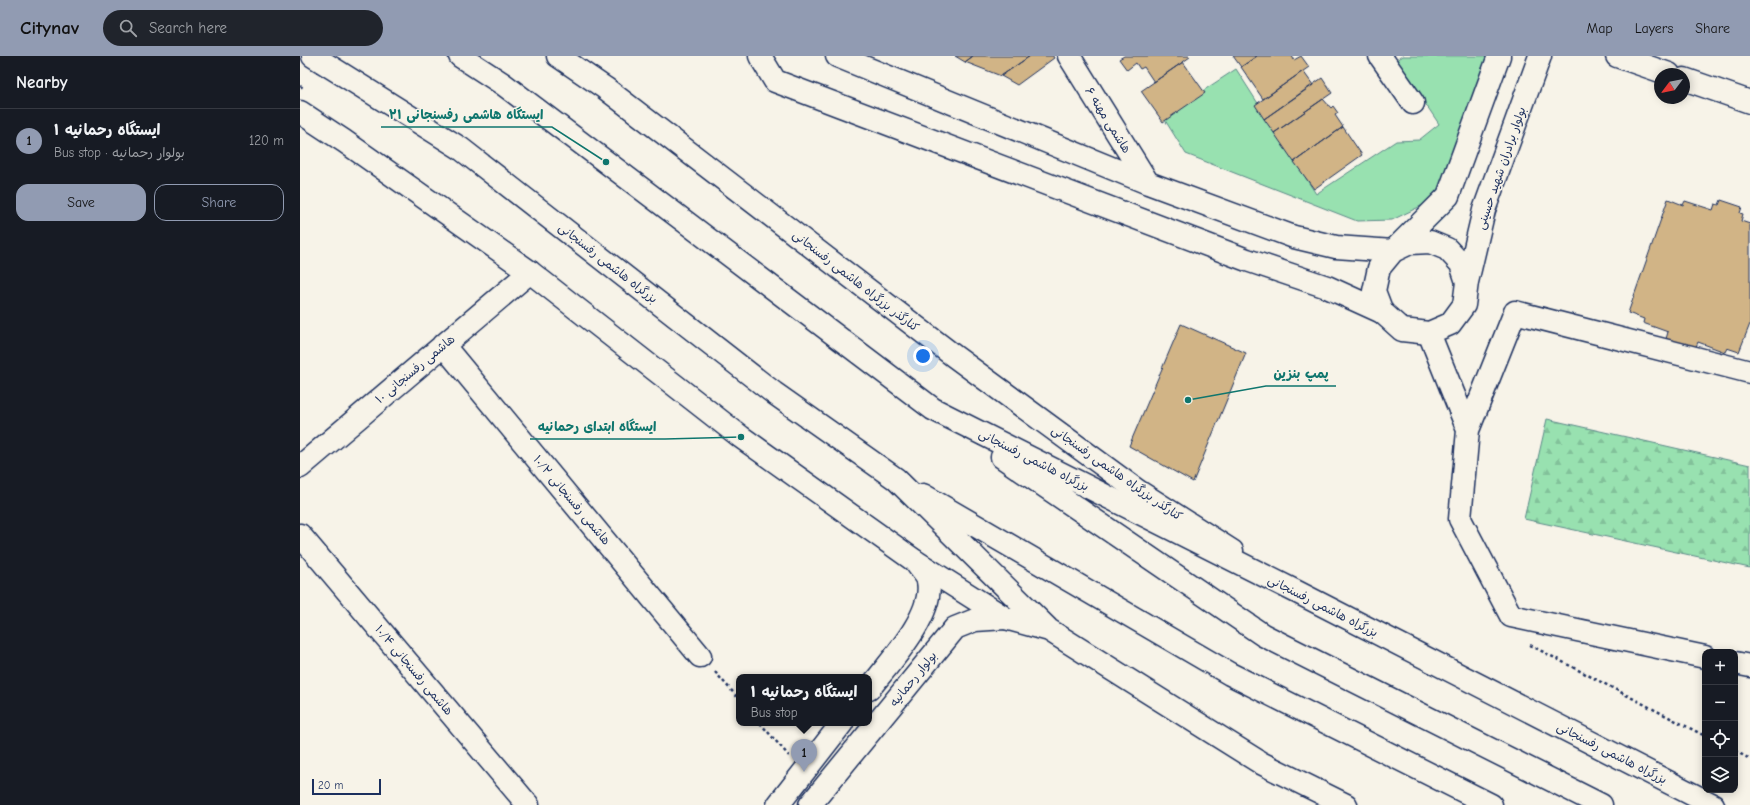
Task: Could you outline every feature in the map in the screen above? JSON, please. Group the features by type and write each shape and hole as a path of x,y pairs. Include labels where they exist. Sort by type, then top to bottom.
{"main road":[{"name":"بزرگراه هاشمی رفسنجانی","path":"313,56 460,148 774,393 896,479 1230,674 1490,805"},
{"name":"بزرگراه هاشمی رفسنجانی","path":"460,56 503,84 933,409 1263,635 1601,805"},
{"name":"کنارگذر بزرگراه هاشمی رفسنجانی","path":"558,56 611,93 954,356 1119,477 1298,592"},
{"path":"760,56 775,81 1247,260 1327,287 1382,312 1402,330 1429,333 1450,324 1464,305 1467,282 1460,264 1447,250 1430,242 1410,242 1393,251 1336,247 1294,237 1148,183 837,56"},
{"name":"هاشمی مهنه ۶","path":"1069,56 1148,183"},
{"path":"1380,56 1414,103"},
{"path":"1382,312 1374,290 1379,268 1393,251 1448,196 1499,56"},
{"name":"بولوار برادران شهید حسینی","path":"1467,282 1484,210 1540,56"},
{"path":"1618,56 1654,69"},
{"path":"1690,81 1750,102"},
{"path":"300,112 351,145 530,272 741,437 915,561 1005,618 1049,630 1261,763 1346,805"},
{"name":"هاشمی رفسنجانی ۱۰","path":"300,467 530,272"},
{"path":"1702,656 1511,616 1460,519 1468,430 1516,312 1750,372"},
{"path":"1429,333 1468,430"},
{"name":"هاشمی رفسنجانی ۱۰/۲","path":"444,345 700,656"},
{"name":"بزرگراه هاشمی رفسنجانی","path":"933,409 1298,592 1713,805"},
{"name":"بزرگراه هاشمی رفسنجانی","path":"896,479 1049,630"},
{"name":"هاشمی رفسنجانی ۱۰/۴","path":"300,535 528,805"},
{"path":"872,685 914,631 927,602 928,580 915,561"},
{"name":"بولوار رحمانیه","path":"810,805 955,628 976,620 1005,618"},
{"path":"1738,664 1750,666"},
{"path":"778,805 840,726"}],"path":[{"path":"1526,643 1702,734"},
{"path":"700,656 736,696"},
{"path":"763,726 804,772"},
{"path":"1738,753 1750,759"}],"green space":[{"path":"1402,56 1493,56 1451,175 1423,205 1392,220 1357,221 1186,154 1163,117 1236,69 1316,194 1396,141 1419,140 1439,124 1396,60"},
{"path":"1547,419 1750,465 1750,568 1524,519"}],"building":[{"path":"955,56 973,56 965,62"},
{"path":"973,56 1030,56 1001,76 965,62"},
{"path":"1030,56 1053,56 1054,58 1017,85 1001,76"},
{"path":"1124,56 1190,57 1154,82 1144,67 1140,69 1136,63 1127,70 1119,59"},
{"path":"1233,56 1257,56 1241,67"},
{"path":"1257,56 1292,56 1294,60 1301,56 1309,67 1263,99 1241,67"},
{"path":"1183,62 1205,93 1163,122 1141,91"},
{"path":"1303,71 1313,85 1264,119 1255,105"},
{"path":"1322,78 1332,93 1274,133 1264,119"},
{"path":"1323,99 1331,108 1333,106 1338,113 1335,115 1343,127 1294,162 1274,133"},
{"path":"1343,127 1362,155 1314,189 1294,162"},
{"path":"1668,199 1683,205 1685,201 1713,210 1715,204 1719,205 1721,200 1742,207 1740,213 1743,214 1741,221 1750,224 1750,324 1739,352 1727,348 1725,352 1698,342 1695,349 1666,339 1668,332 1643,323 1644,319 1628,313"},
{"path":"1181,324 1246,353 1193,482 1129,446"}],"place":[{"name":"ایستگاه هاشمی رفسنجانی ۲۱","path":"606,162"},
{"name":"پمپ بنزین","path":"1188,400"},
{"name":"ایستگاه ابتدای رحمانیه","path":"741,437"},
{"name":"ایستگاه رحمانیه ۱","path":"804,772"}]}
